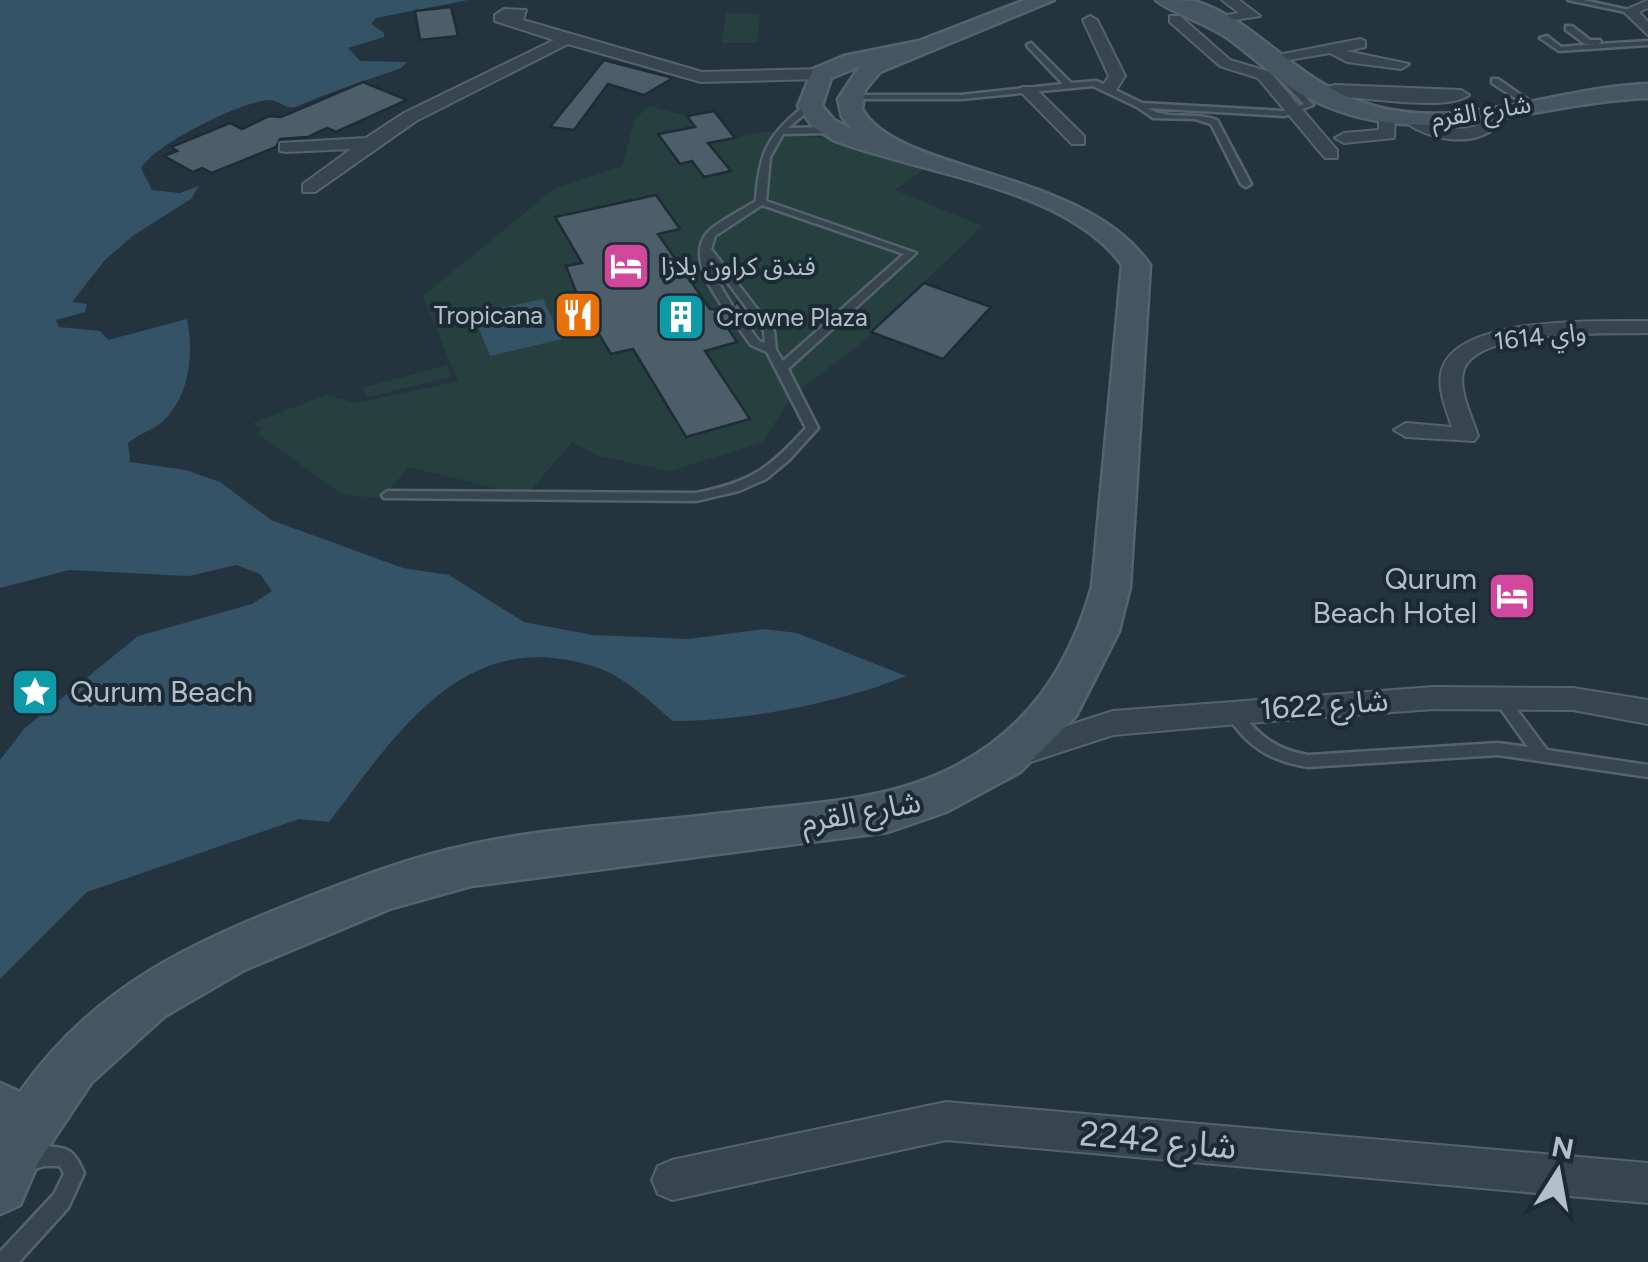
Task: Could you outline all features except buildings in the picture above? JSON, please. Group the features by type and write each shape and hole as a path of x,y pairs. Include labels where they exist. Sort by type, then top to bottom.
{"street":[{"path":"515,20 516,25 712,78 817,101 839,118 872,68 1038,0"},
{"path":"1648,4 1630,11 1648,37"},
{"path":"1170,9 1225,63 1264,76 1331,154"},
{"name":"شارع القرم","path":"1170,9 1224,10 1270,58 1398,118 1479,115 1597,92 1648,91"},
{"path":"1090,20 1116,76 1110,87"},
{"path":"309,188 410,118 567,39"},
{"path":"1270,58 1360,44"},
{"path":"817,101 852,61 916,47"},
{"path":"1332,48 1347,57 1401,64"},
{"path":"817,101 834,78 851,97"},
{"path":"1315,81 1416,100 1461,95"},
{"path":"1028,90 1078,140"},
{"name":"شارع القرم","path":"851,97 856,123 892,149"},
{"name":"شارع القرم","path":"5,1141 72,1064 178,977 387,888 470,865 888,812 934,799 1006,758 1061,707 1102,636 1111,588 1136,265 1122,240 1084,216 892,149 817,101"},
{"path":"1344,138 1388,134 1398,118"},
{"path":"286,147 370,143"},
{"name":"واي 1614","path":"1406,430 1466,436 1453,386 1454,367 1464,351 1492,337 1648,327"},
{"name":"1622 شارع","path":"1006,758 1113,723 1232,712 1434,698 1573,700 1648,712"},
{"name":"2242 شارع","path":"672,1180 946,1121 1648,1184"}],"lane":[{"path":"1572,0 1630,11"},
{"path":"1568,28 1588,42 1648,37"},
{"path":"1544,38 1558,49 1648,37"},
{"path":"1031,45 1068,85"},
{"path":"1140,105 1294,112 1309,105 1285,80 1315,81"},
{"path":"1495,81 1530,104"},
{"path":"851,97 961,97 1068,85 1110,87 1140,105 1149,116 1196,115 1214,122 1246,184"},
{"path":"782,131 817,101"},
{"path":"761,202 765,149 817,101"},
{"path":"388,495 696,498 739,490 774,472 812,428 771,350 769,331 710,252 707,242 711,234 761,202"},
{"path":"761,202 911,253 782,368"},
{"path":"710,252 705,269 708,279 727,305"},
{"path":"743,326 755,343 771,350"},
{"path":"1500,698 1541,753"},
{"path":"1232,712 1268,752 1282,758 1308,761 1498,749 1648,771"},
{"path":"5,1141 44,1156 65,1157 74,1172 61,1202 5,1262"}],"green space":[{"path":"726,13 760,14 757,43 721,43"},
{"path":"649,106 687,116 698,132 724,140 769,131 823,138 923,170 895,190 982,226 865,340 791,397 762,443 669,471 598,456 572,442 526,496 409,467 382,498 343,495 257,433 261,429 253,423 326,395 357,403 458,381 423,296 554,189 622,166 635,119"},
{"path":"448,365 451,377 369,397 361,388"}],"water":[{"path":"0,0 468,0 376,18 371,24 384,37 348,48 360,61 407,62 401,68 294,107 270,100 240,108 180,136 141,168 152,190 180,193 199,186 191,199 134,235 105,260 72,302 87,304 85,312 56,320 59,327 100,331 108,340 187,319 190,346 184,388 161,423 128,443 130,462 186,470 220,482 271,520 403,568 449,575 524,622 593,635 688,639 764,629 797,633 906,676 792,709 673,721 618,677 586,664 522,658 487,667 455,683 426,706 374,762 329,822 299,819 87,892 0,979 0,760 25,728 138,636 252,604 272,591 260,574 236,565 189,576 69,570 0,588"},
{"path":"543,299 562,339 490,356 473,314"}],"place":[{"name":"فندق كراون بلازا","path":"626,266"},
{"name":"Tropicana","path":"578,315"},
{"name":"Crowne Plaza","path":"681,317"},
{"name":"Qurum Beach Hotel","path":"1512,596"},
{"name":"Qurum Beach","path":"35,692"}]}
